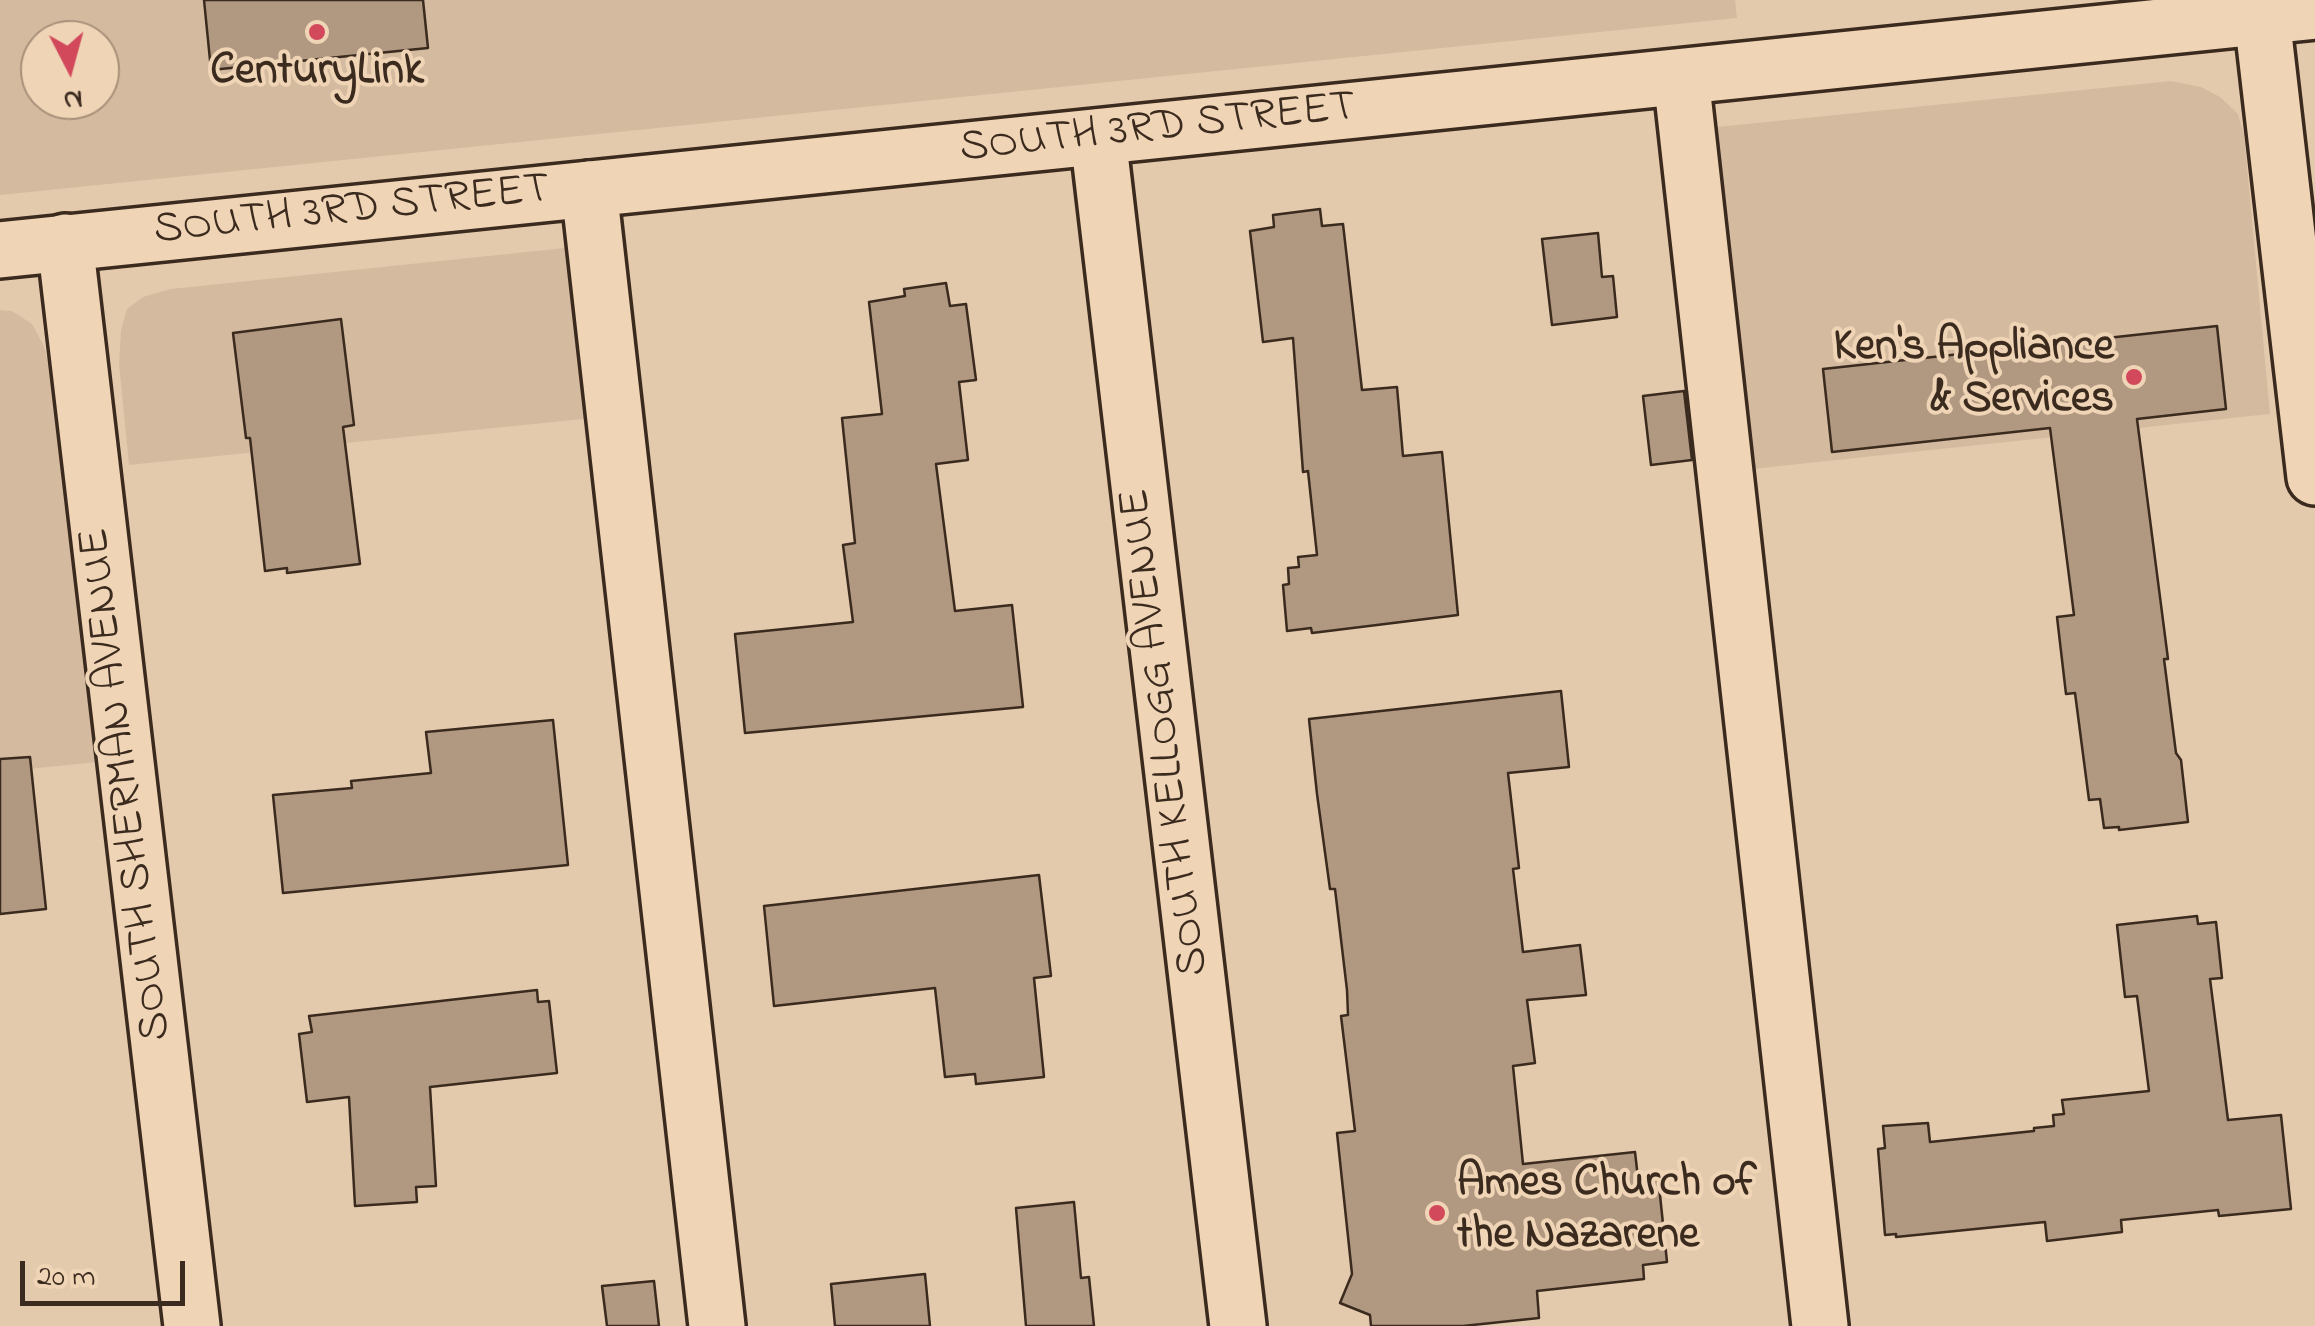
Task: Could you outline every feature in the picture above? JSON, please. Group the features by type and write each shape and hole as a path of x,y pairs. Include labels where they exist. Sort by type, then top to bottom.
{"street":[{"name":"SOUTH 3RD STREET","path":"0,250 1680,77 2261,8 2315,11"},
{"path":"2261,8 2315,478"},
{"path":"1680,77 1820,1326"},
{"name":"SOUTH KELLOGG AVENUE","path":"1098,137 1238,1326"},
{"path":"589,189 717,1326"},
{"name":"SOUTH SHERMAN AVENUE","path":"66,242 192,1326"}],"shaded area":[{"path":"0,0 1735,0 1737,18 0,195"},
{"path":"2171,81 2201,87 2220,97 2238,114 2244,134 2270,414 1743,470 1707,128"},
{"path":"584,246 603,417 129,465 119,364 121,330 127,309 143,297 171,289"},
{"path":"0,310 12,311 32,324 44,346 53,382 97,762 0,772"}],"building":[{"name":"CenturyLink","path":"204,0 423,0 428,48 211,70"},
{"path":"1320,209 1322,226 1343,224 1362,390 1397,387 1403,456 1442,452 1458,615 1312,633 1311,628 1287,631 1283,585 1289,584 1288,568 1299,567 1298,557 1317,555 1308,471 1303,472 1293,338 1263,342 1250,231 1274,227 1273,215"},
{"path":"1598,233 1602,277 1613,276 1617,317 1552,325 1542,239"},
{"path":"946,283 950,306 966,304 976,380 959,382 968,460 936,464 955,611 1012,605 1023,707 745,733 735,634 853,622 843,545 855,543 842,418 882,414 869,302 905,296 904,289"},
{"path":"341,319 354,425 343,427 360,564 287,573 287,568 265,571 233,333"},
{"path":"2217,326 2226,409 2137,419 2168,659 2164,659 2188,822 2119,830 2104,828 2100,799 2089,800 2075,693 2066,694 2057,617 2074,615 2050,428 1832,452 1823,369"},
{"path":"1684,391 1692,460 1651,465 1643,396"},
{"path":"1561,691 1569,767 1508,773 1519,868 1513,869 1523,952 1580,945 1586,995 1527,1000 1535,1063 1513,1066 1523,1164 1635,1152 1638,1178 1658,1176 1667,1262 1643,1265 1644,1279 1537,1291 1539,1318 1463,1326 1371,1326 1370,1315 1340,1303 1352,1274 1337,1133 1355,1131 1341,1016 1348,1015 1347,990 1309,719"},
{"path":"553,720 568,865 283,893 273,795 352,788 351,781 431,773 426,732"},
{"path":"30,757 46,909 0,914 0,759"},
{"path":"1039,875 1051,976 1034,978 1044,1077 976,1084 975,1074 945,1077 935,988 774,1006 764,906"},
{"path":"2197,916 2198,924 2216,922 2222,978 2210,979 2228,1120 2281,1115 2291,1209 2219,1216 2218,1210 2121,1220 2122,1232 2047,1241 2045,1222 1885,1235 1878,1149 1885,1148 1883,1126 1928,1123 1930,1142 2034,1131 2054,1126 2053,1115 2064,1114 2062,1100 2149,1091 2137,996 2125,997 2117,925"},
{"path":"537,990 538,1002 549,1001 557,1073 430,1087 436,1186 416,1187 417,1202 355,1206 349,1097 307,1102 299,1034 312,1032 309,1016"},
{"path":"1074,1202 1081,1278 1089,1277 1094,1326 1026,1326 1016,1208"},
{"path":"925,1274 930,1326 835,1326 831,1284"},
{"path":"654,1281 659,1326 607,1326 602,1286"}],"place":[{"name":"CenturyLink","path":"317,32"},
{"name":"Ken's Appliance & Services","path":"2134,377"},
{"name":"Ames Church of the Nazarene","path":"1437,1213"}]}
